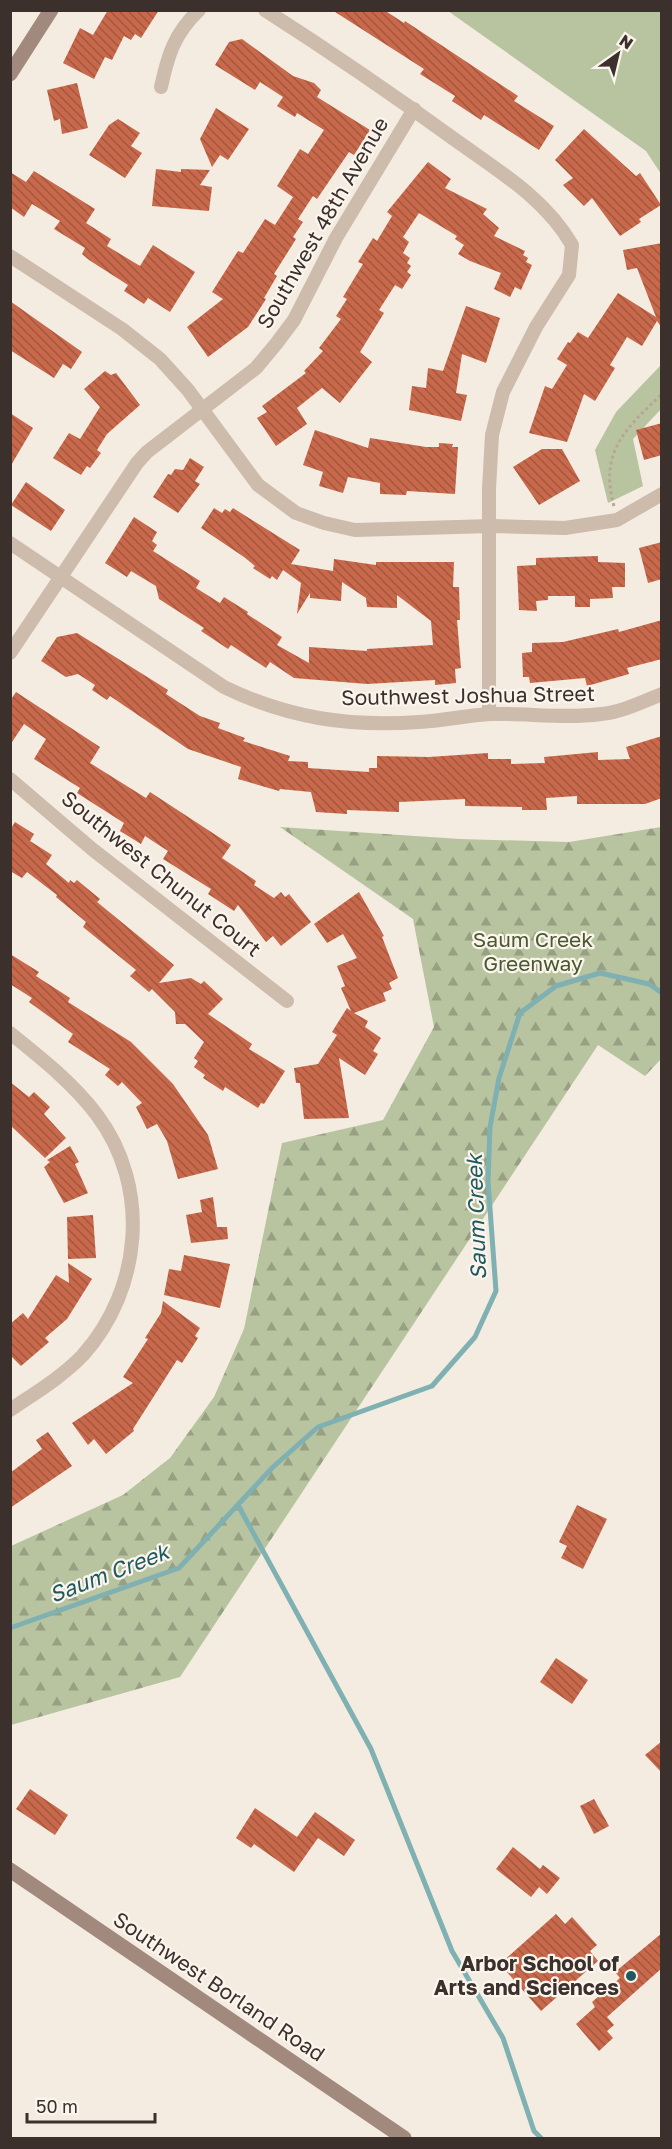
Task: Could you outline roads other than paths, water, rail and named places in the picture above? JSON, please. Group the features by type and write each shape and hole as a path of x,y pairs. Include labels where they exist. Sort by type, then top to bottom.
{"main road":[{"path":"10,74 51,10"},
{"name":"Southwest Borland Road","path":"10,1870 404,2139"}],"street":[{"path":"161,87 169,52 188,22 199,10"},
{"path":"265,10 414,110 543,205 572,245 569,275 536,327 503,392 492,435 489,489 491,526 489,714"},
{"name":"Southwest 48th Avenue","path":"10,653 137,463 147,452 256,368 294,320 336,238 414,110"},
{"path":"10,256 138,341 176,375 258,485 296,513 324,523 355,530 491,526 565,528 617,520 662,494"},
{"name":"Southwest Joshua Street","path":"10,543 224,687 248,699 296,715 329,720 398,723 489,714 600,715 662,694"},
{"name":"Southwest Chunut Court","path":"10,779 92,849 287,1001"},
{"path":"10,1034 77,1093 110,1134 127,1177 134,1226 128,1274 120,1295 98,1336 65,1372 10,1410"}],"waterway":[{"name":"Saum Creek","path":"10,1628 179,1568 273,1467 318,1427 432,1386 475,1337 496,1291 488,1181 490,1127 499,1078 520,1013 556,986 600,973 649,984 662,993"},
{"path":"238,1505 371,1749 452,1951 503,2038 534,2131 541,2138"}],"place":[{"name":"Arbor School of Arts and Sciences","path":"631,1976"}],"park label":[{"name":"Saum Creek Greenway","path":"533,952"}]}
